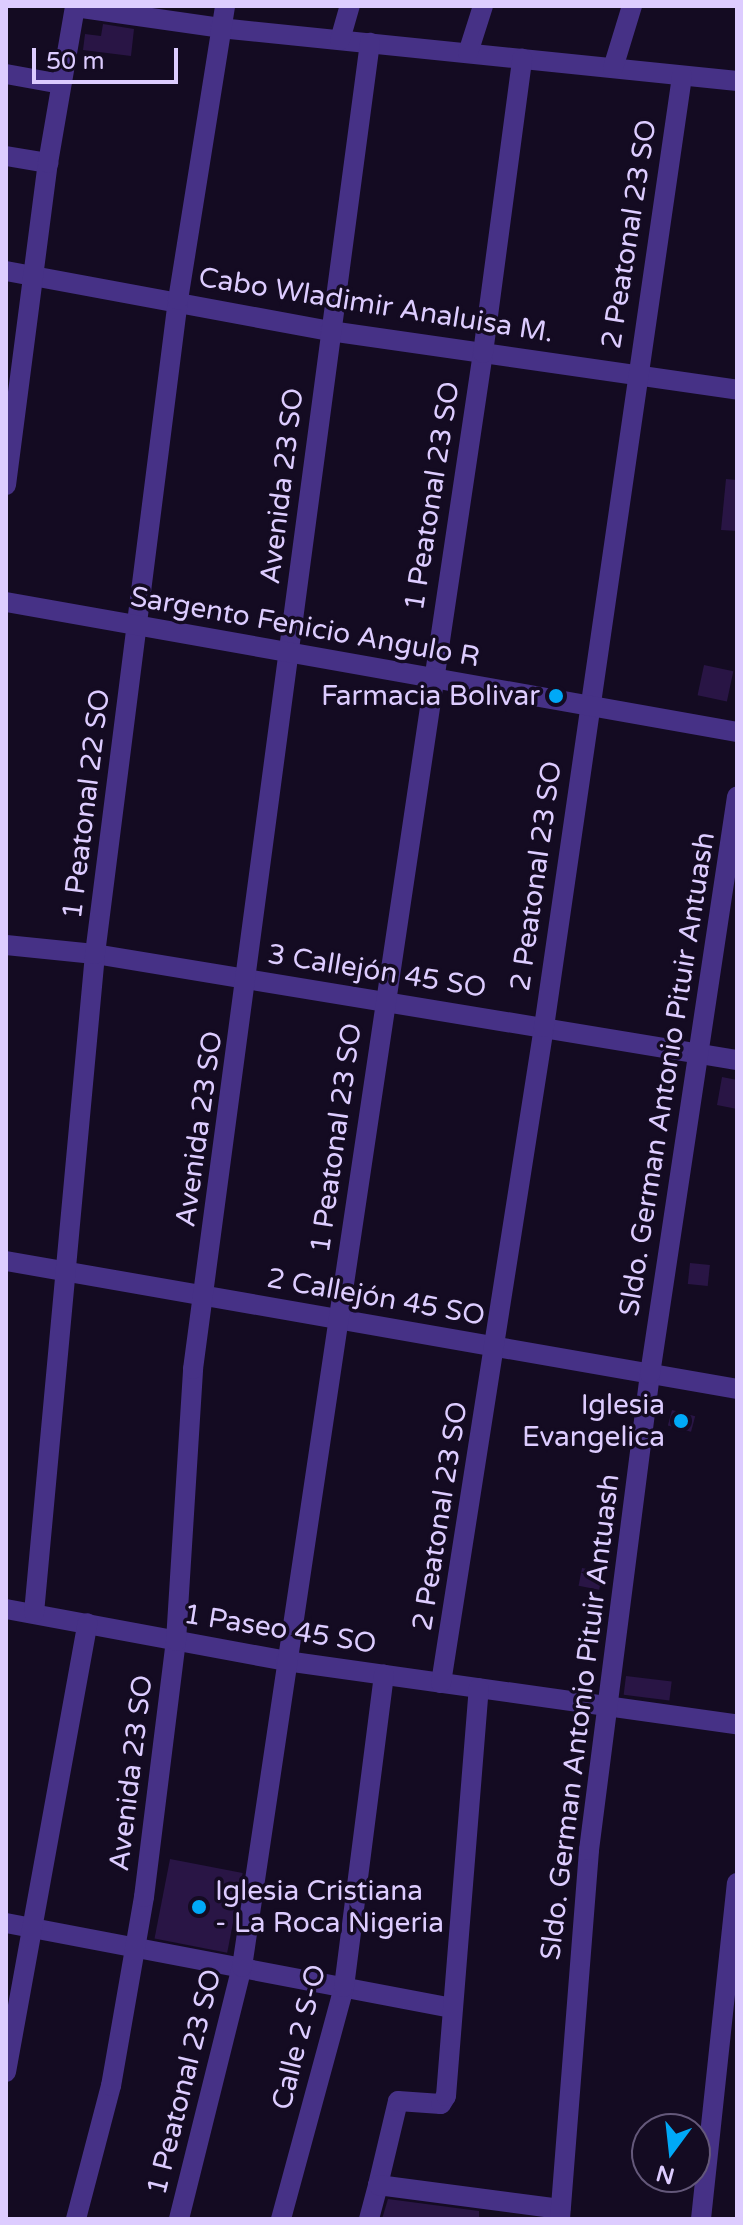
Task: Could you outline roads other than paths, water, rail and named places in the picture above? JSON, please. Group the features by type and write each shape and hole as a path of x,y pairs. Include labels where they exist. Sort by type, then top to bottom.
{"street":[{"path":"6,485 48,163 75,6 220,28 737,81"},
{"name":"1 Peatonal 22 SO","path":"34,1613 95,954 178,300 225,6"},
{"path":"340,40 350,6"},
{"path":"468,53 483,6"},
{"path":"613,68 632,6"},
{"name":"Avenida 23 SO","path":"76,2219 111,2086 135,1945 176,1641 203,1297 370,43"},
{"name":"1 Peatonal 23 SO","path":"179,2219 242,1967 432,678 483,353 522,59"},
{"path":"6,74 61,84"},
{"name":"2 Peatonal 23 SO","path":"441,1683 544,1027 635,375 682,76"},
{"path":"6,156 48,163"},
{"name":"Cabo Wladimir Analuisa M.","path":"6,271 178,300 330,331 737,390"},
{"name":"Sargento Fenicio Angulo R","path":"6,602 737,732"},
{"name":"Sldo. German Antonio Pituir Antuash","path":"560,2214 571,2041 608,1706 650,1374 737,797"},
{"name":"3 Callejón 45 SO","path":"6,945 95,954 737,1060"},
{"name":"2 Callejón 45 SO","path":"6,1261 66,1269 203,1297 338,1317 737,1389"},
{"name":"1 Paseo 45 SO","path":"6,1609 286,1661 737,1724"},
{"path":"6,2072 36,1928 88,1623"},
{"name":"Calle 2 S-O","path":"281,2219 344,1987 384,1675"},
{"path":"369,2219 398,2101 444,2102 479,1688"},
{"path":"701,2219 737,1883"},
{"path":"6,1923 135,1945 450,2008"},
{"path":"378,2185 560,2214"}],"place":[{"name":"Farmacia Bolivar","path":"556,696"},
{"name":"Iglesia Evangelica","path":"681,1421"},
{"name":"Iglesia Cristiana - La Roca Nigeria","path":"199,1907"}]}
